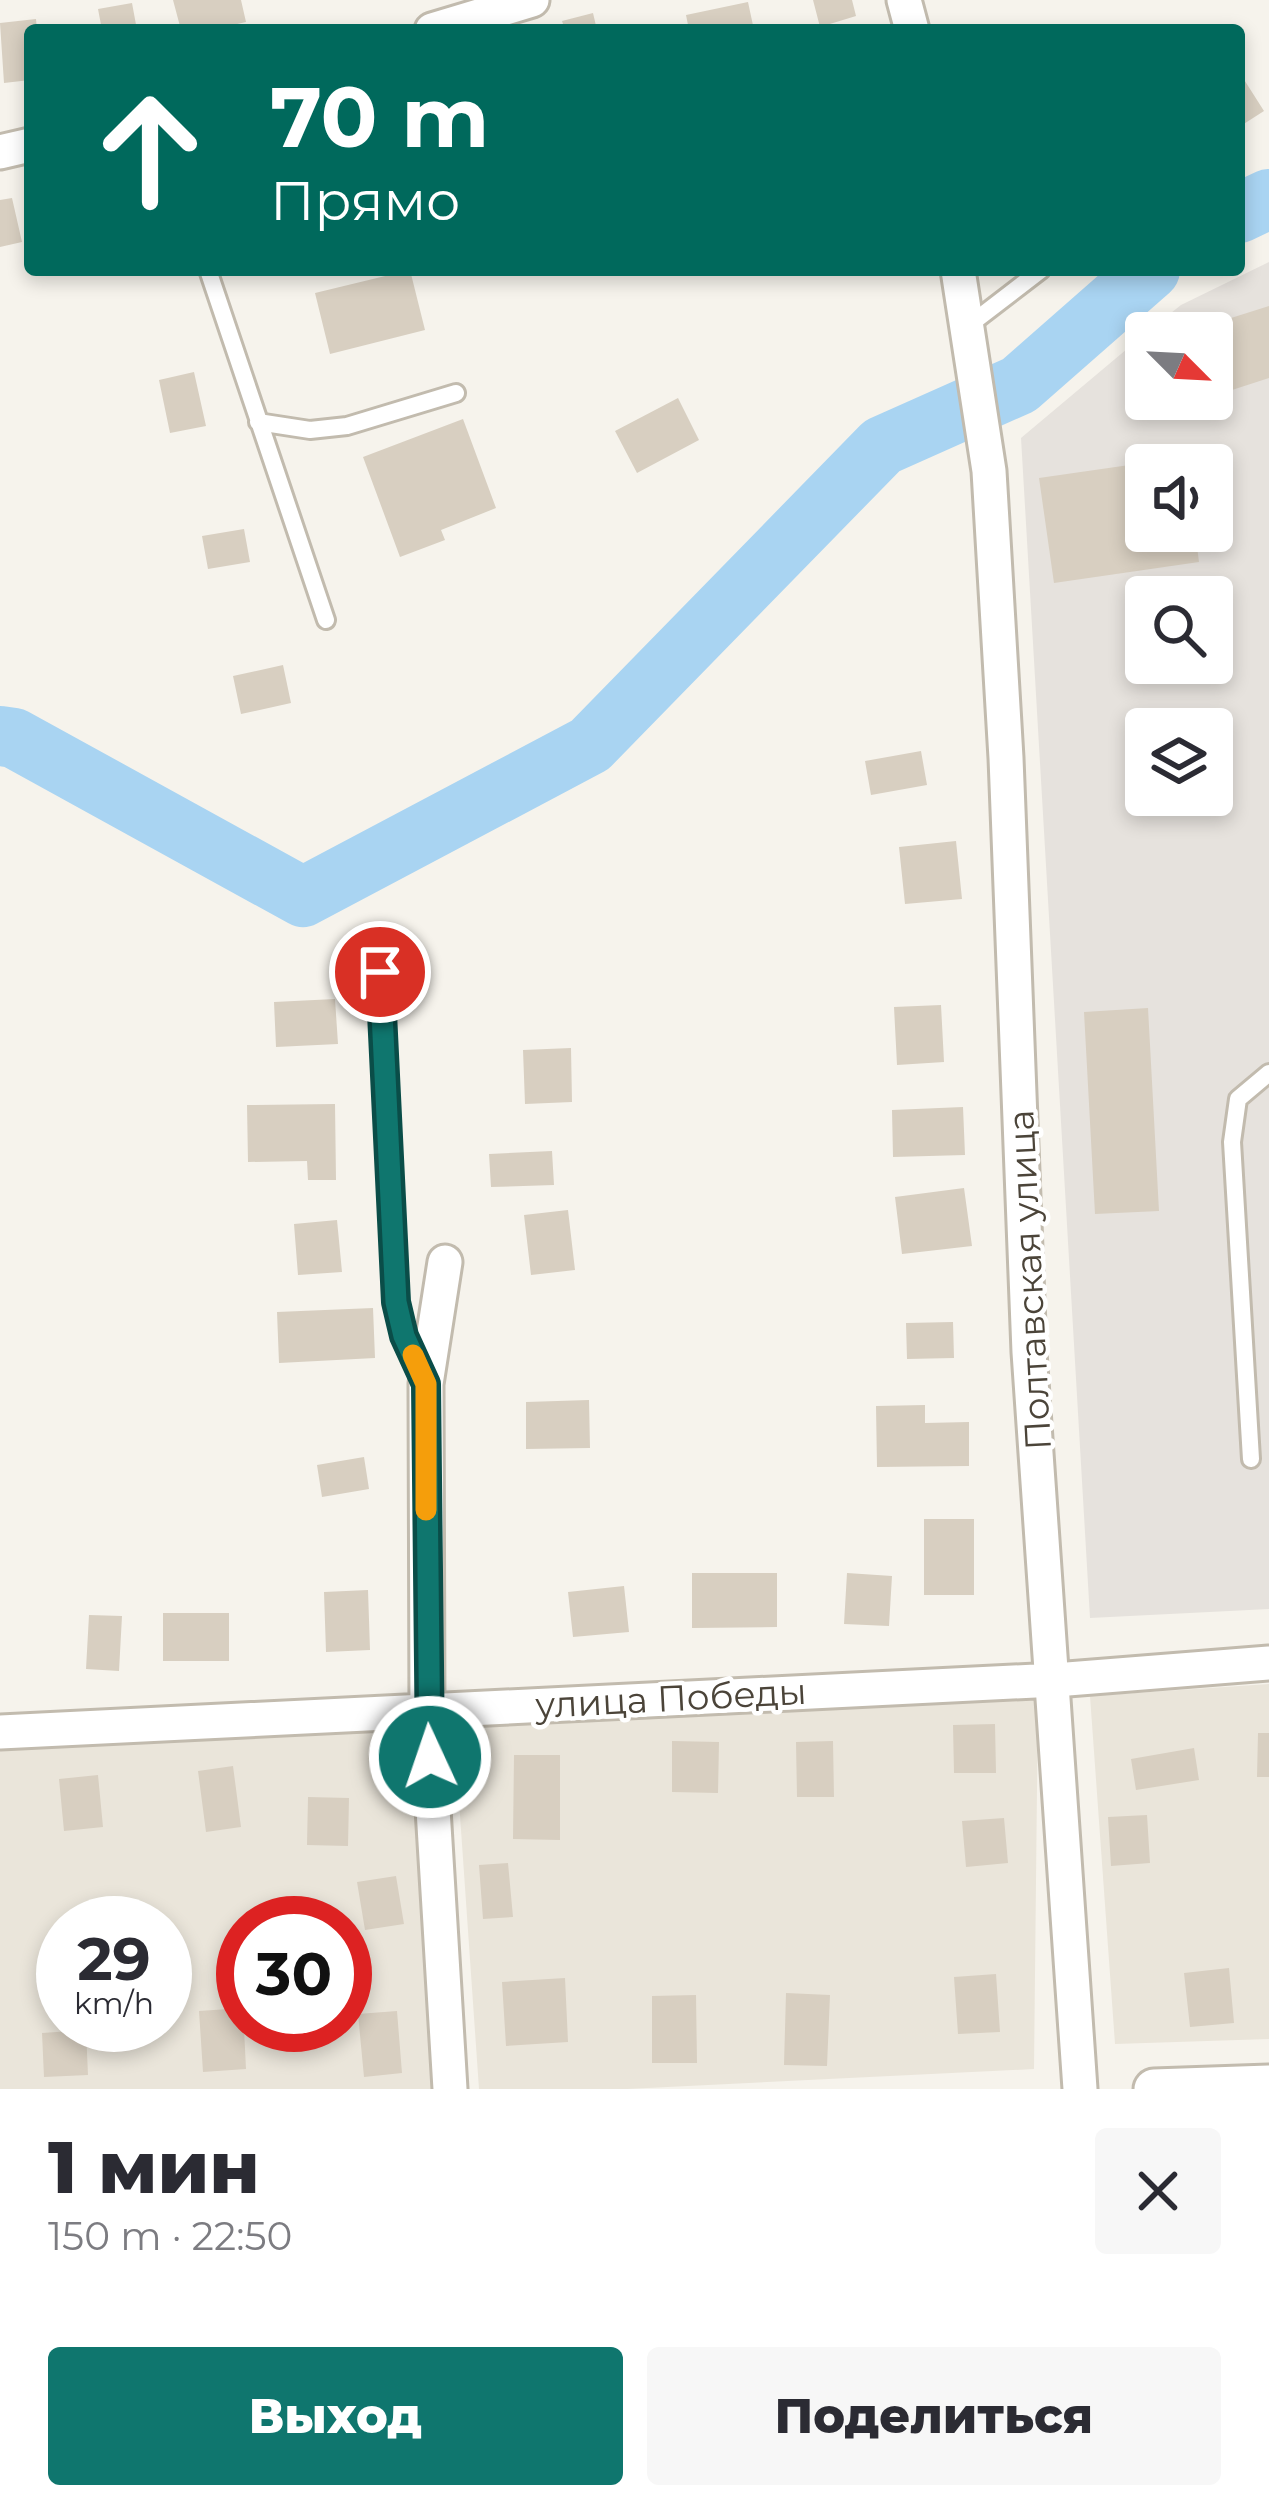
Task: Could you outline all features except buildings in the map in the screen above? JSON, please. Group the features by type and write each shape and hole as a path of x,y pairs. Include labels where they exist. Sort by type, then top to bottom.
{"street":[{"path":"452,24 532,0"},
{"path":"959,276 969,341"},
{"name":"Полтавская улица","path":"969,341 989,471 1006,758 1029,1352 1080,2089"},
{"path":"445,1262 426,1384 427,1710 450,2089"},
{"name":"улица Победы","path":"0,1732 1054,1680 1269,1664"},
{"path":"1154,2089 1269,2084"}],"lane":[{"path":"210,276 326,620"},
{"path":"969,341 1035,276"},
{"path":"258,422 310,430 347,426 456,394"},
{"path":"380,972 396,1302 404,1336 426,1384"},
{"path":"1251,1460 1232,1142 1238,1099 1269,1073"}],"shaded area":[{"path":"1269,262 1269,1609 1090,1618 1021,438 1125,351 1125,420 1233,420 1233,312 1172,312"},
{"path":"1269,1684 1269,2039 1115,2044 1090,1696"},
{"path":"1038,1695 1034,2069 627,2089 479,2089 454,1729"},
{"path":"419,1724 432,2089 0,2089 0,1751"}],"waterway":[{"path":"1245,210 1269,199"},
{"path":"0,736 14,738 303,897 590,745 882,446 1019,385 1143,276"}],"slow traffic":[{"path":"413,1355 426,1384 426,1510"}],"route":[{"path":"380,972 396,1302 404,1336 426,1384 430,1757"}]}
